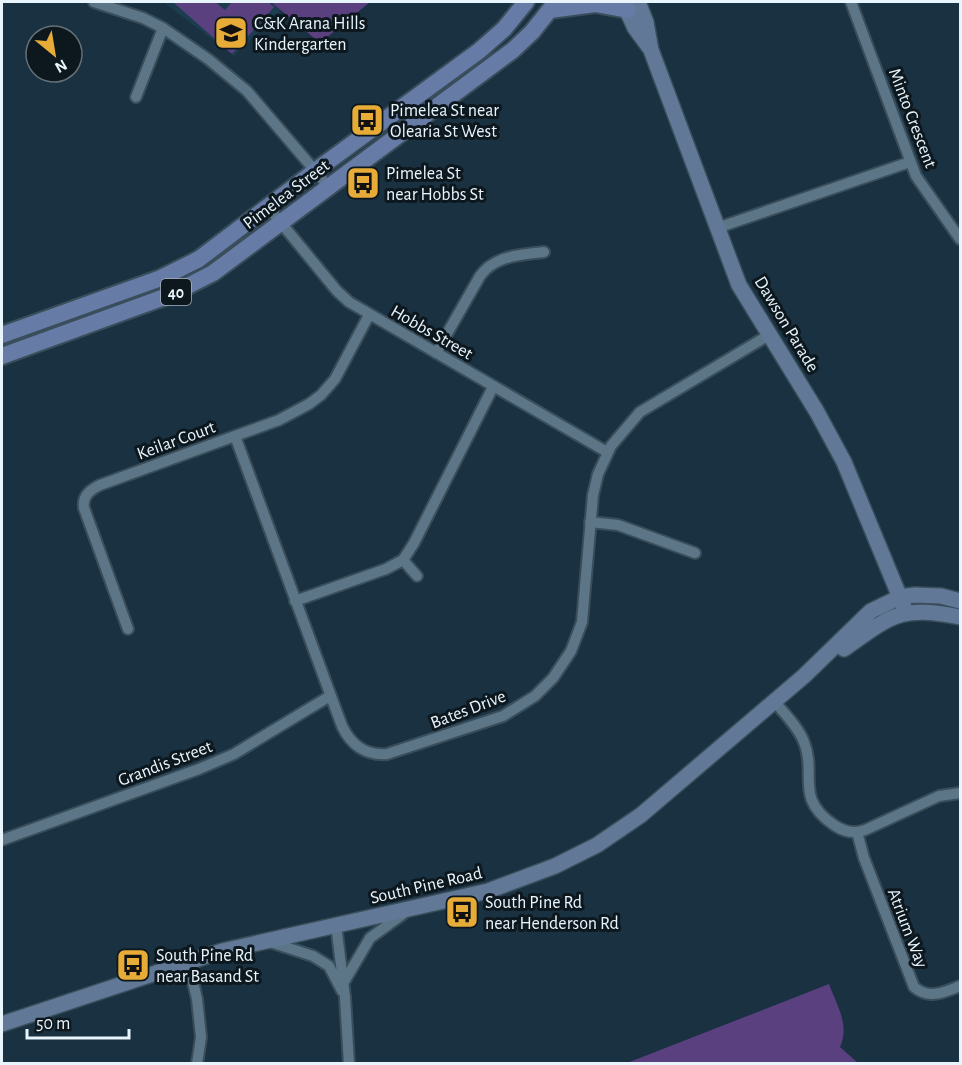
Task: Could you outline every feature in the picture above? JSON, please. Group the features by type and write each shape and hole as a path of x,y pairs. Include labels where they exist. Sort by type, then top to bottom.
{"main road":[{"name":"Pimelea Street","path":"2,335 138,286 188,265 211,252 315,171 479,51 504,29 526,2"},
{"path":"553,6 630,4"},
{"name":"Pimelea Street","path":"2,356 189,287 221,268 513,50 532,32 553,6"}],"street":[{"path":"94,2 143,18 163,28 247,90 328,186"},
{"name":"Minto Crescent","path":"851,2 910,162 926,193 960,239"},
{"name":"Dawson Parade","path":"630,4 635,28 651,50 739,285 817,412 849,471 906,612"},
{"path":"136,97 163,28"},
{"path":"717,228 910,162"},
{"name":"Hobbs Street","path":"268,207 341,296 369,315 607,452"},
{"path":"436,353 487,267 507,258 544,252"},
{"name":"Keilar Court","path":"128,629 83,505 85,497 100,486 287,416 321,395 339,372 369,315"},
{"name":"Bates Drive","path":"235,436 342,726 352,742 365,751 382,755 485,723 519,707 535,696 553,678 568,658 577,637 585,602 590,522 596,481 607,452 618,435 640,412 769,335"},
{"path":"296,601 386,569 403,560 414,543 493,387"},
{"path":"590,522 618,525 695,553"},
{"path":"403,560 417,576"},
{"name":"South Pine Road","path":"2,1024 188,961 488,891 555,867 597,844 641,814 804,676 871,611 900,597 928,595 960,601"},
{"name":"South Pine Road","path":"804,676 879,624 906,612 936,612 960,617"},
{"name":"Grandis Street","path":"2,840 199,769 234,754 330,696"},
{"path":"774,701 804,741 807,754 808,789 815,806 823,816 845,831 857,832 870,829 939,796 960,793"},
{"name":"Atrium Way","path":"857,832 864,858 914,987 920,992 933,994 960,986"},
{"path":"344,982 369,938 416,906"},
{"path":"336,925 344,982 349,1064"},
{"path":"266,941 313,956 329,966 345,996"},
{"path":"188,961 197,999 201,1037 197,1064"}],"shaded area":[{"name":"C&K Arana Hills Kindergarten","path":"163,2 271,2 281,10 234,56"},
{"name":"C&K Arana Hills Kindergarten","path":"175,2 215,2 225,10 232,2 268,2 274,7 232,54"},
{"path":"271,2 370,2 320,43"},
{"path":"829,984 843,1023 843,1039 840,1047 858,1063 627,1063"}],"place":[{"name":"C&K Arana Hills Kindergarten","path":"231,33"},
{"name":"Pimelea St near Olearia St West","path":"367,120"},
{"name":"Pimelea St near Hobbs St","path":"363,183"},
{"name":"South Pine Rd near Henderson Rd","path":"462,912"},
{"name":"South Pine Rd near Basand St","path":"133,965"}]}
